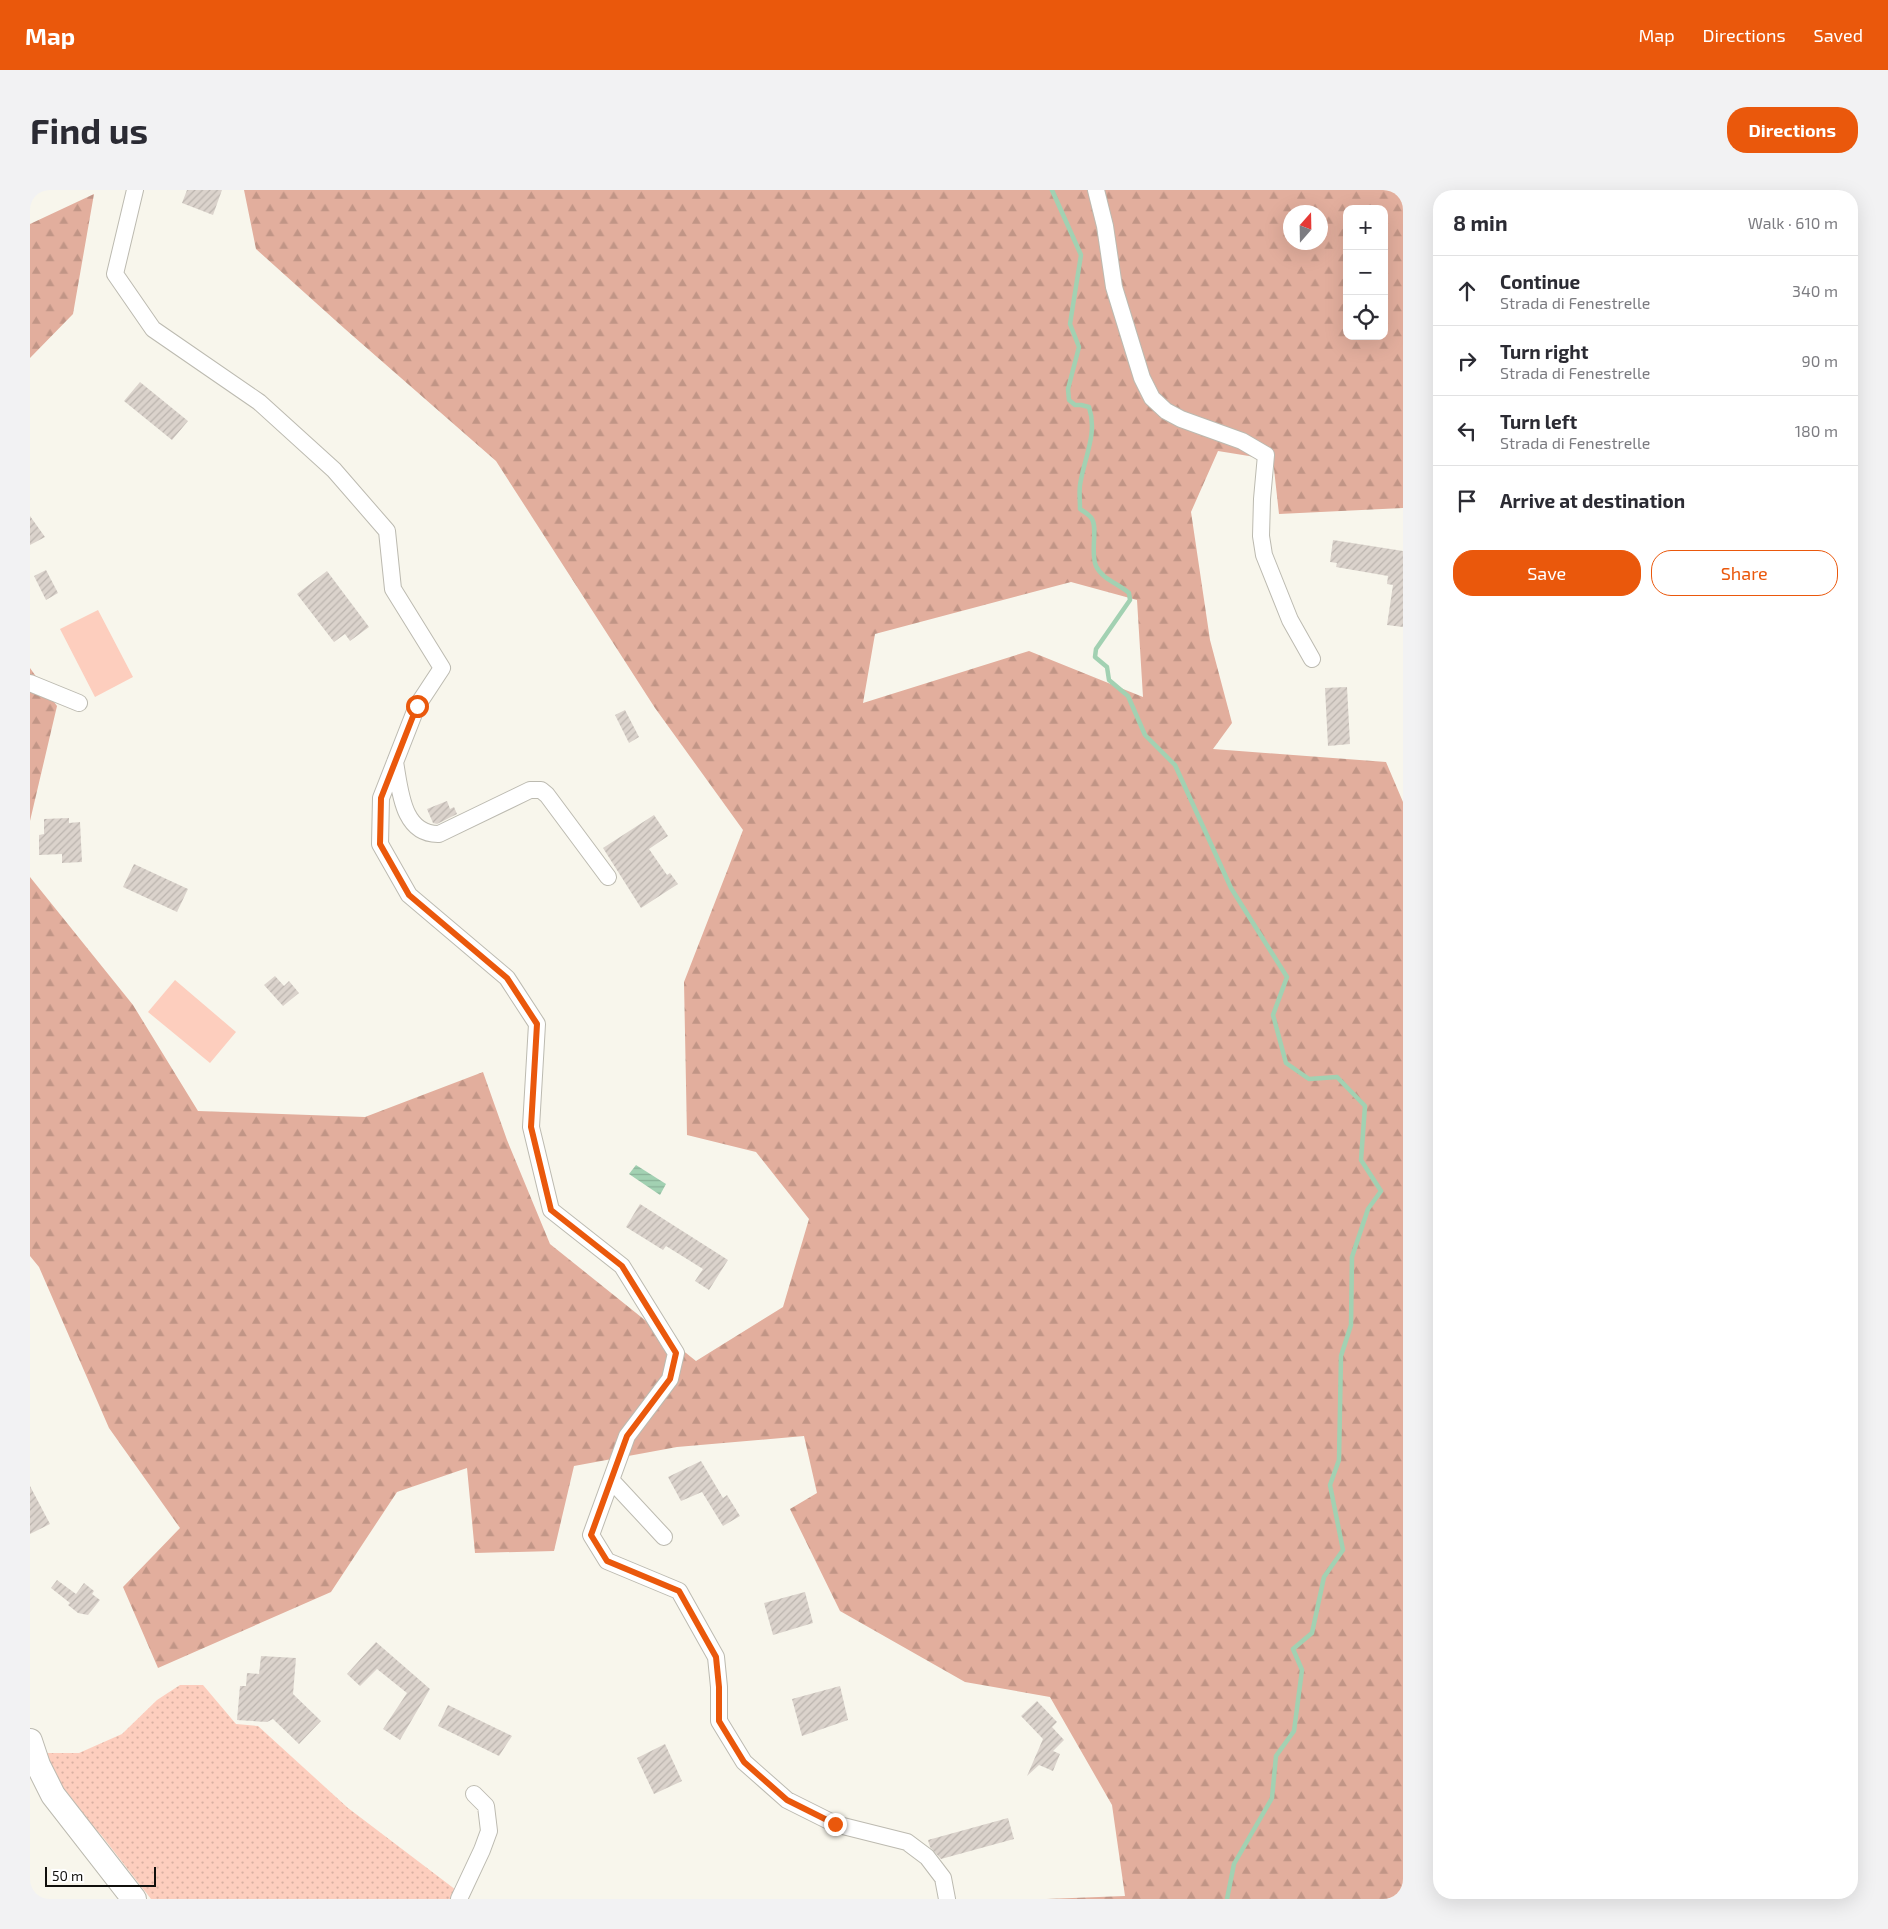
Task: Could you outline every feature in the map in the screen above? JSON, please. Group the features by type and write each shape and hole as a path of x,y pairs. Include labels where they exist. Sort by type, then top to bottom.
{"main road":[{"path":"30,1741 38,1765 53,1795 134,1899"}],"street":[{"path":"135,190 115,274 153,329 259,402 334,470 387,531 393,589 442,668 417,706 381,798 380,844 409,895 507,978 537,1024 531,1127 551,1210 622,1266 676,1353 670,1379 627,1436 591,1535 607,1561 679,1591 716,1657 719,1687 719,1721 744,1762 787,1800 835,1824 906,1842 927,1857 943,1878 947,1899"},
{"path":"1096,190 1114,287 1142,378 1152,398 1166,411 1181,419 1242,441 1266,456 1261,536 1264,554 1290,620 1312,659"},
{"path":"30,683 79,703"},
{"path":"395,762 406,811 414,824 422,830 432,834 439,834 530,790 541,790 547,795 608,877"},
{"path":"610,1480 664,1537"},
{"path":"459,1899 489,1831 486,1806 474,1794"}],"shaded area":[{"path":"98,610 133,677 95,697 60,629"},
{"path":"175,980 236,1032 210,1063 148,1012"},
{"path":"636,1165 666,1184 660,1195 629,1174"},
{"path":"180,1685 203,1685 236,1724 258,1726 348,1808 456,1890 452,1899 151,1899 102,1836 66,1797 54,1775 47,1753 79,1753 122,1734 157,1700"}],"green space":[{"path":"244,190 1403,190 1403,508 1279,514 1273,460 1218,451 1191,512 1210,640 1232,723 1213,749 1386,762 1403,802 1403,1899 1046,1899 1125,1896 1112,1805 1050,1697 965,1682 840,1611 790,1509 817,1493 804,1436 677,1447 574,1466 554,1551 475,1553 467,1468 397,1492 331,1592 158,1668 123,1587 180,1528 109,1428 39,1267 30,1256 30,877 133,1005 198,1111 365,1117 483,1072 507,1140 550,1244 696,1361 783,1307 809,1219 756,1152 687,1135 684,982 743,830 655,708 496,461 256,249","holes":["1071,582 1137,600 1143,697 1029,651 863,703 875,634"]},
{"path":"94,194 73,314 30,358 30,224"},
{"path":"30,668 57,706 30,821"}],"building":[{"path":"187,190 222,190 213,215 182,203"},
{"path":"140,382 188,421 172,440 124,401"},
{"path":"30,516 45,537 30,545"},
{"path":"1333,540 1403,551 1403,627 1387,625 1393,585 1387,584 1388,576 1336,567 1337,563 1330,562"},
{"path":"46,570 58,593 46,600 34,576"},
{"path":"327,571 369,627 350,641 345,634 334,642 297,594"},
{"path":"1347,687 1350,744 1328,746 1325,688"},
{"path":"625,710 639,737 629,743 615,715"},
{"path":"447,801 450,809 454,807 457,814 437,824 433,823 427,809"},
{"path":"654,815 668,836 649,849 667,875 670,873 678,884 641,908 603,848"},
{"path":"69,818 69,823 80,822 82,862 62,863 62,854 39,855 39,835 44,834 44,819"},
{"path":"134,864 188,889 177,912 123,887"},
{"path":"275,976 284,986 289,981 299,993 283,1006 264,985"},
{"path":"640,1204 728,1260 709,1290 695,1281 703,1269 666,1246 663,1250 626,1227"},
{"path":"701,1461 723,1498 727,1495 740,1516 723,1526 702,1492 681,1501 668,1477"},
{"path":"30,1486 50,1524 30,1534"},
{"path":"57,1580 76,1594 84,1583 94,1591 92,1594 100,1600 88,1615 78,1613 68,1605 70,1603 51,1588"},
{"path":"805,1592 813,1623 773,1635 764,1603"},
{"path":"376,1642 430,1689 400,1740 383,1729 407,1693 377,1669 360,1686 347,1674"},
{"path":"261,1656 296,1658 293,1694 321,1721 299,1744 273,1719 267,1722 237,1720 240,1686 246,1686 247,1673 259,1674"},
{"path":"840,1686 848,1720 802,1736 792,1699"},
{"path":"1037,1701 1057,1722 1052,1727 1064,1740 1053,1751 1060,1754 1053,1771 1039,1765 1027,1776 1043,1739 1021,1716"},
{"path":"448,1705 512,1736 499,1756 438,1726"},
{"path":"665,1744 682,1781 654,1794 637,1758"},
{"path":"1008,1818 1014,1839 941,1859 930,1847 928,1840"}],"waterway":[{"path":"1052,190 1081,255 1070,324 1079,347 1068,389 1069,400 1075,405 1089,407 1091,417 1091,436 1080,485 1080,509 1090,516 1094,523 1094,560 1096,566 1106,578 1129,593 1130,600 1096,649 1095,657 1107,667 1109,680 1128,696 1145,735 1175,765 1231,888 1287,977 1273,1015 1286,1063 1309,1079 1337,1077 1365,1106 1361,1160 1381,1191 1368,1209 1352,1257 1351,1325 1341,1356 1339,1460 1330,1485 1343,1550 1324,1577 1312,1633 1293,1649 1302,1670 1294,1731 1276,1756 1272,1798 1234,1864 1227,1899"}],"route":[{"path":"417,706 381,798 380,844 409,895 507,978 537,1024 531,1127 551,1210 622,1266 676,1353 670,1379 627,1436 591,1535 607,1561 679,1591 716,1657 719,1687 719,1721 744,1762 787,1800 835,1824"}]}
